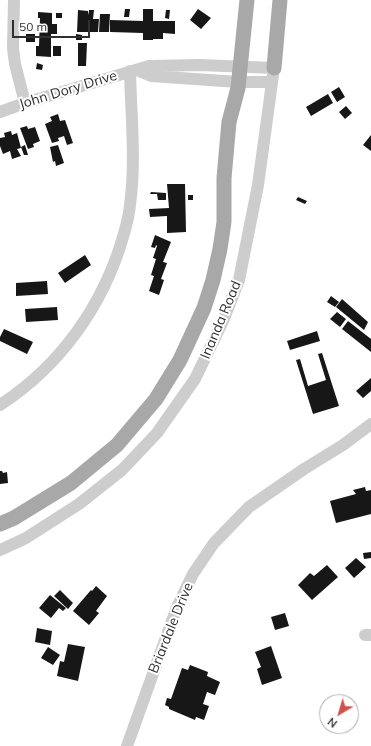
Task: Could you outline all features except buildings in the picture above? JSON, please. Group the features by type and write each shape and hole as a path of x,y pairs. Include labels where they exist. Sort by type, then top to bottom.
{"main road":[{"name":"Inanda Road","path":"0,524 14,518 71,483 117,444 156,399 180,360 204,308 214,280 220,249 224,222 224,178 229,122 238,82 247,0"},
{"name":"Inanda Road","path":"274,68 280,0"}],"street":[{"path":"14,0 13,48 15,64 25,103"},
{"name":"John Dory Drive","path":"0,112 25,103 149,66 240,66 274,68"},
{"name":"Inanda Road","path":"0,550 26,538 79,504 122,470 157,433 195,379 223,321 238,280 258,185 274,68"},
{"path":"0,405 26,387 64,349 80,329 108,278 118,253 130,206 133,174 133,71"},
{"name":"John Dory Drive","path":"133,71 151,76 238,82 272,82"},
{"name":"Briardale Drive","path":"127,746 177,607 193,574 214,543 249,507 304,469 343,445 371,424"}]}
